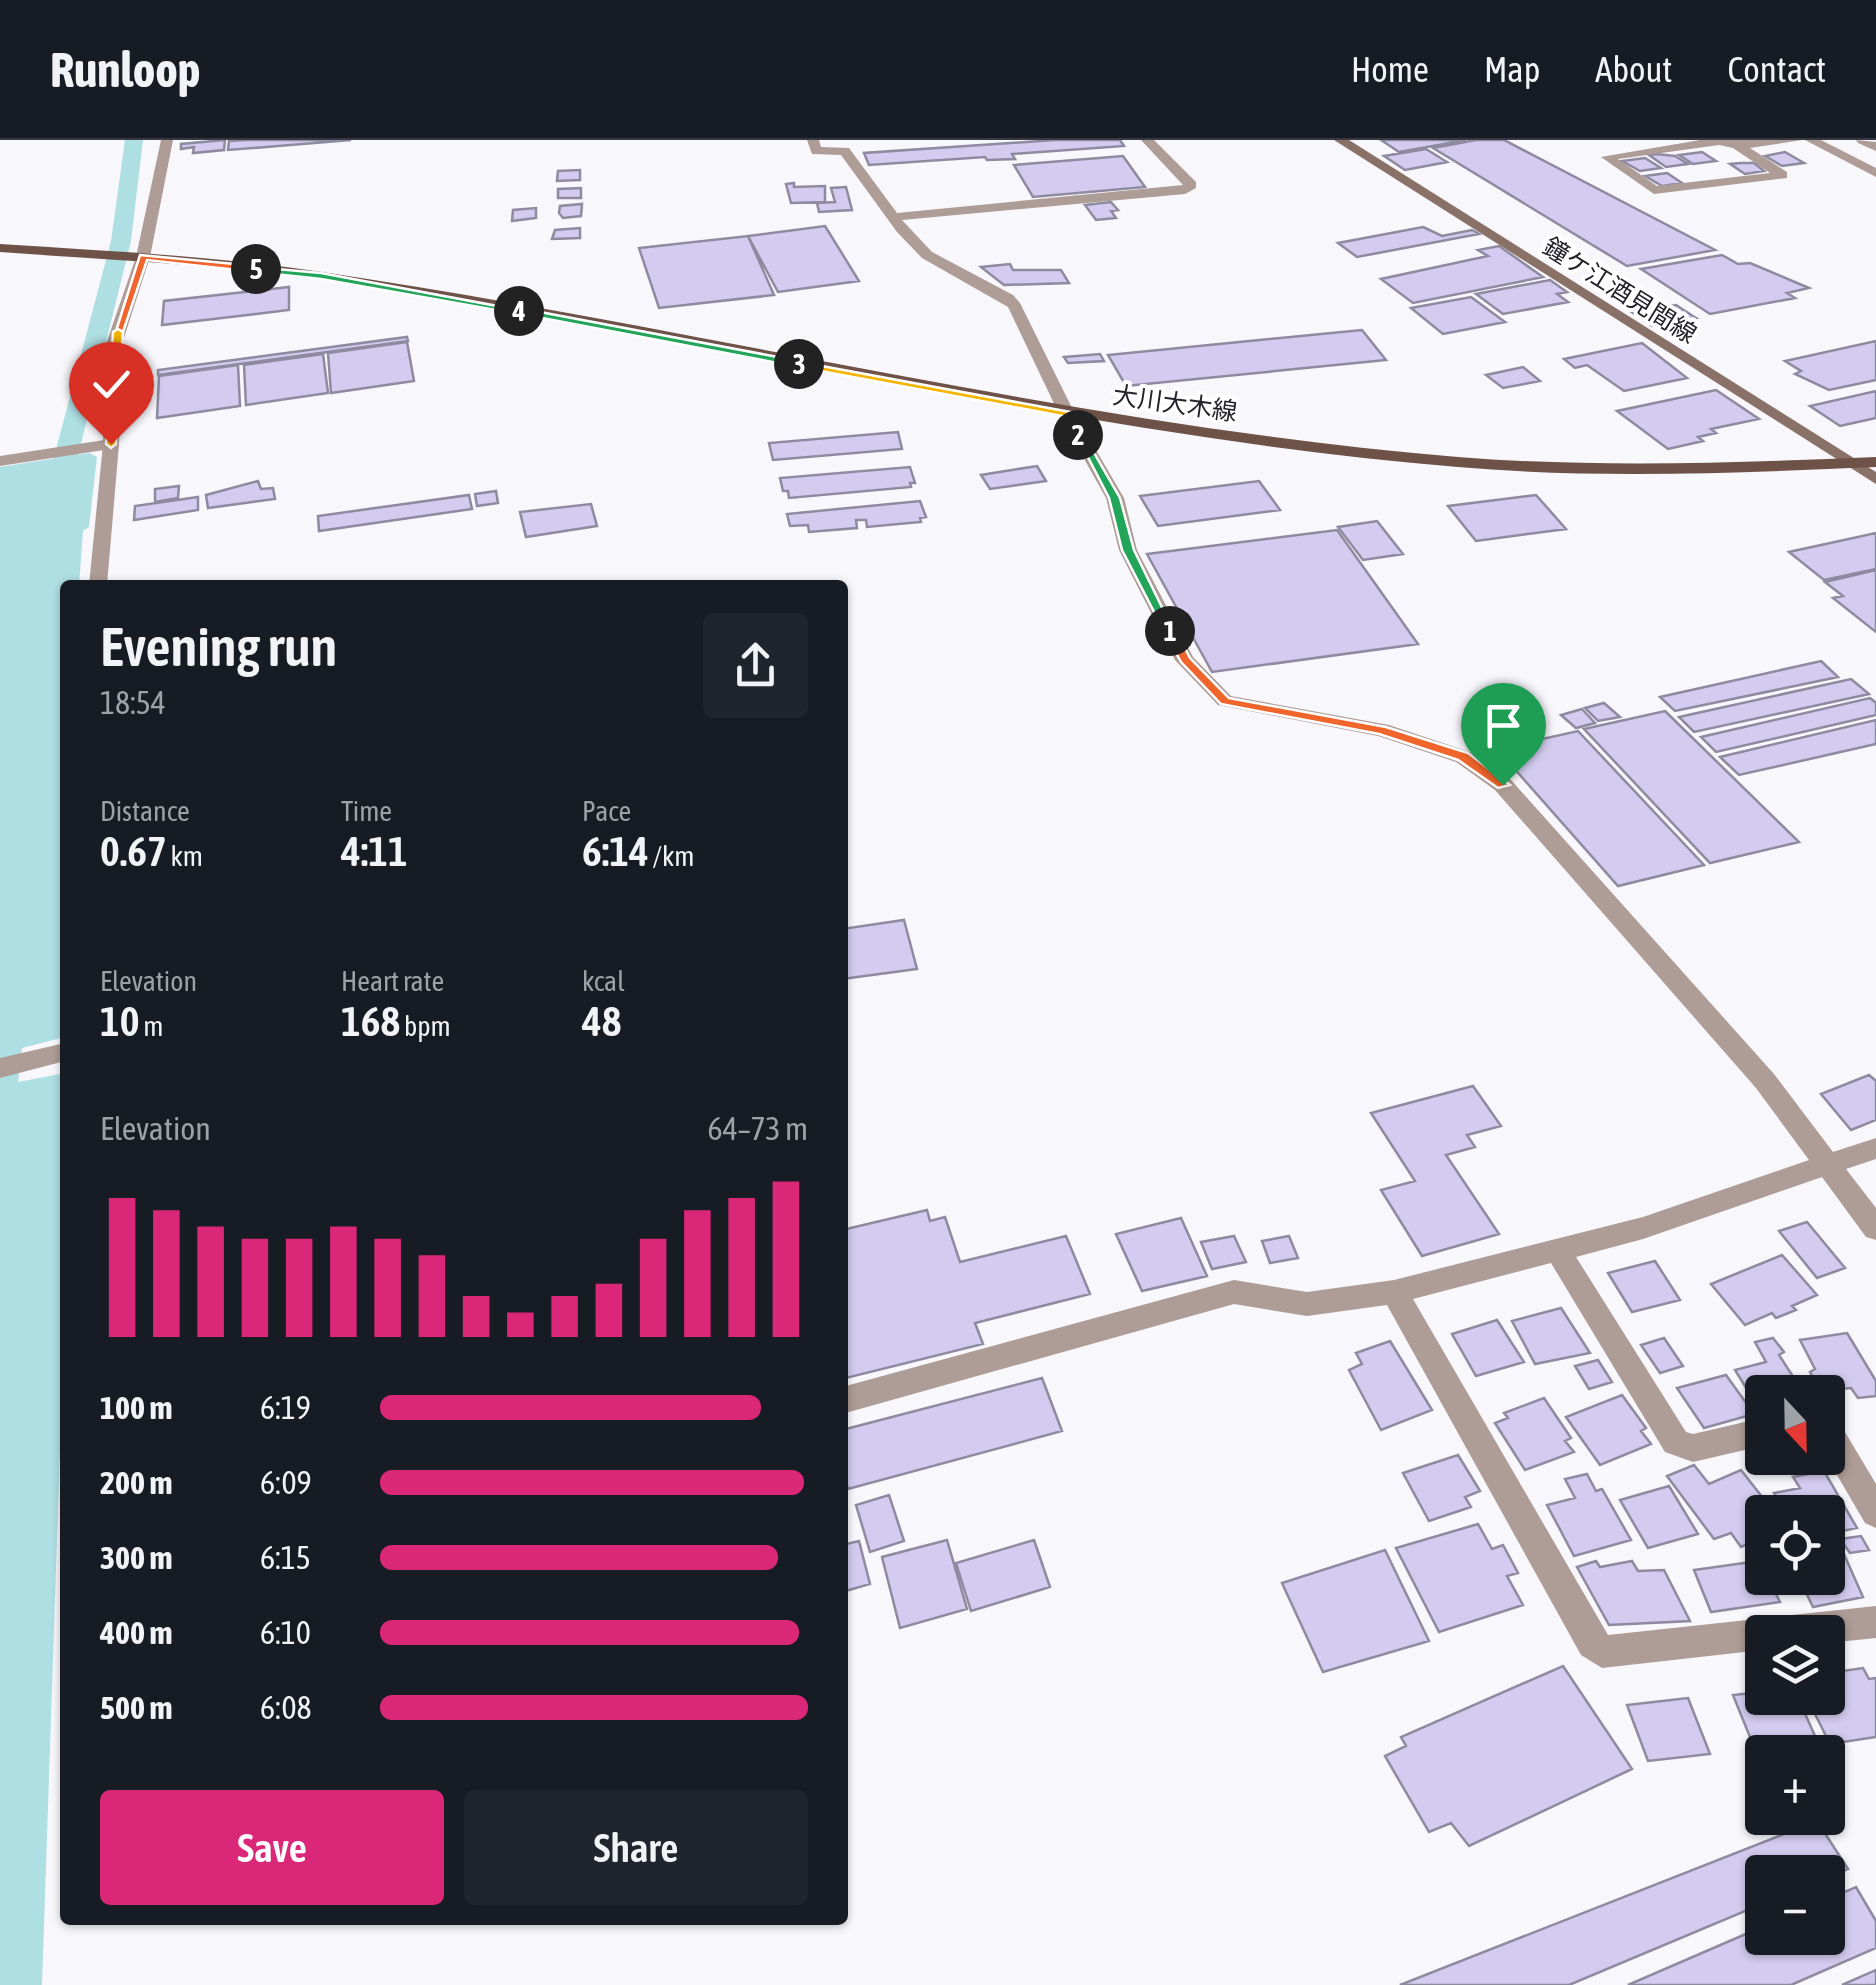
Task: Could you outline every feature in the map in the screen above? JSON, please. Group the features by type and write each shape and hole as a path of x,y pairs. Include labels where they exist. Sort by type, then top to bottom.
{"main road":[{"name":"鐘ケ江酒見間線","path":"1340,140 1876,479"},
{"name":"大川大木線","path":"0,248 138,257 321,276 1067,414 1329,450 1462,463 1641,468 1876,462"}],"street":[{"path":"98,580 104,445 114,344 167,140"},
{"path":"813,140 816,151 845,151 927,255 1016,306 1067,414 1114,498 1128,550 1185,660 1225,701 1382,730 1463,756 1503,785 1682,984 1876,1229"},
{"path":"894,216 1185,190 1191,186 1147,140"},
{"path":"1736,145 1782,175 1654,190 1607,157 1719,141 1736,145 1796,140"},
{"path":"1811,140 1876,173"},
{"path":"1862,140 1876,147"},
{"path":"0,461 104,445"},
{"path":"0,1068 60,1053"},
{"path":"848,1399 1234,1292 1307,1304 1394,1292 1644,1228 1876,1148"},
{"path":"1558,1251 1676,1442 1693,1448 1745,1436"},
{"path":"1394,1292 1593,1643 1602,1652 1745,1636"},
{"path":"1845,1461 1876,1514"},
{"path":"1845,1625 1876,1622"}],"water":[{"path":"89,453 97,457 89,527 83,531 79,580 60,580 60,1038 22,1048 18,1082 60,1074 60,1450 42,1985 0,1985 0,467"}],"building":[{"path":"225,140 224,150 193,153 194,147 181,149 181,144"},
{"path":"351,140 228,150 229,141"},
{"path":"1055,140 1120,140 1124,146 1012,154 1015,159 985,157 869,165 864,153"},
{"path":"1381,140 1466,140 1399,152"},
{"path":"1476,140 1504,140 1715,250 1627,266 1433,148"},
{"path":"1426,149 1447,162 1405,170 1384,156"},
{"path":"1702,152 1716,161 1693,164 1679,155"},
{"path":"1785,152 1804,163 1782,166 1765,156"},
{"path":"1649,155 1675,156 1688,164 1666,167"},
{"path":"1123,156 1145,187 1033,197 1014,165"},
{"path":"1645,158 1661,168 1640,171 1622,161"},
{"path":"1754,163 1764,171 1745,174 1730,164"},
{"path":"580,170 580,180 557,181 558,171"},
{"path":"1667,173 1682,183 1662,186 1645,176"},
{"path":"794,183 794,187 825,186 825,202 791,203 786,184"},
{"path":"846,187 852,210 819,212 817,203 835,202 831,188"},
{"path":"581,188 581,198 558,198 558,189"},
{"path":"1111,202 1118,210 1111,211 1116,218 1096,220 1085,205"},
{"path":"582,204 581,216 563,218 559,213 560,206"},
{"path":"536,208 536,218 512,221 513,210"},
{"path":"825,226 859,281 778,292 748,236"},
{"path":"1423,227 1442,236 1472,230 1479,234 1357,257 1338,243"},
{"path":"580,228 580,238 552,239 555,230"},
{"path":"748,236 774,295 659,308 639,248"},
{"path":"1499,246 1543,277 1413,303 1381,279 1488,256 1478,250"},
{"path":"1722,255 1809,288 1787,293 1795,298 1710,314 1641,269"},
{"path":"1010,264 1013,270 1061,270 1069,283 1004,285 981,267"},
{"path":"1550,280 1567,292 1557,294 1568,302 1503,314 1476,294"},
{"path":"289,287 289,310 162,325 164,301"},
{"path":"1471,297 1505,322 1443,334 1411,308"},
{"path":"1676,305 1696,318 1652,326 1633,313"},
{"path":"1362,330 1386,360 1126,386 1108,355"},
{"path":"407,337 408,341 158,375 158,370"},
{"path":"1876,341 1876,380 1829,390 1795,374 1801,371 1785,361"},
{"path":"407,342 414,381 331,393 328,353"},
{"path":"1642,343 1687,378 1624,391 1587,365 1575,368 1564,359"},
{"path":"323,354 328,393 246,405 244,365"},
{"path":"1100,354 1104,361 1068,363 1064,357"},
{"path":"238,365 240,406 157,418 159,376"},
{"path":"1523,367 1540,381 1503,388 1486,375"},
{"path":"1716,390 1759,419 1711,429 1716,433 1698,437 1703,441 1668,449 1617,411"},
{"path":"1876,391 1876,418 1840,426 1810,406"},
{"path":"898,432 902,449 773,460 769,443"},
{"path":"1037,466 1046,481 990,489 981,475"},
{"path":"910,467 915,483 910,483 911,487 789,498 780,478"},
{"path":"258,481 261,489 273,488 275,499 208,508 206,495"},
{"path":"1259,481 1280,510 1158,526 1140,496"},
{"path":"179,486 178,498 155,502 155,489"},
{"path":"496,491 498,503 477,506 475,494"},
{"path":"469,495 472,509 319,531 318,516"},
{"path":"1536,495 1566,529 1476,541 1448,506"},
{"path":"198,497 198,510 134,520 135,506"},
{"path":"920,501 926,517 920,518 921,522 867,527 866,520 856,520 857,528 809,532 808,525 790,526 787,514"},
{"path":"591,504 597,526 526,537 520,512"},
{"path":"1377,521 1403,554 1363,560 1338,527"},
{"path":"1337,530 1418,644 1212,672 1147,554"},
{"path":"1876,533 1876,569 1824,580 1789,552"},
{"path":"1876,570 1876,632 1833,598 1843,596 1825,582"},
{"path":"1821,661 1838,677 1675,711 1660,697"},
{"path":"1851,679 1869,694 1694,732 1679,717"},
{"path":"1870,698 1876,703 1876,715 1716,752 1701,737"},
{"path":"1604,703 1620,717 1598,721 1585,708"},
{"path":"1582,709 1595,723 1576,728 1561,715"},
{"path":"1665,711 1799,842 1710,863 1584,729"},
{"path":"1876,720 1876,744 1739,775 1720,757"},
{"path":"1578,731 1704,865 1618,886 1497,749"},
{"path":"904,920 917,969 848,978 848,928"},
{"path":"1869,1075 1876,1081 1876,1120 1851,1130 1821,1094"},
{"path":"1473,1086 1501,1126 1467,1135 1475,1147 1446,1155 1499,1234 1422,1256 1381,1190 1415,1181 1371,1113"},
{"path":"927,1210 930,1221 945,1217 960,1262 1066,1236 1090,1294 975,1323 983,1344 848,1378 848,1229"},
{"path":"1181,1218 1207,1276 1142,1291 1116,1234"},
{"path":"1807,1222 1845,1268 1817,1278 1779,1231"},
{"path":"1234,1236 1246,1262 1212,1269 1201,1242"},
{"path":"1289,1236 1298,1258 1270,1263 1262,1241"},
{"path":"1782,1255 1817,1295 1792,1306 1796,1310 1776,1318 1772,1313 1745,1325 1711,1284"},
{"path":"1655,1261 1680,1300 1632,1312 1608,1273"},
{"path":"1561,1308 1590,1353 1535,1364 1512,1321"},
{"path":"1497,1320 1524,1362 1476,1376 1452,1334"},
{"path":"1847,1333 1876,1381 1876,1396 1858,1398 1851,1388 1845,1389 1845,1375 1812,1375 1815,1369 1800,1340"},
{"path":"1664,1338 1683,1366 1660,1373 1641,1345"},
{"path":"1773,1338 1784,1352 1779,1355 1792,1375 1745,1375 1745,1386 1735,1370 1766,1362 1755,1342"},
{"path":"1390,1341 1432,1410 1381,1430 1349,1370 1362,1364 1356,1353"},
{"path":"1598,1360 1612,1382 1589,1389 1575,1366"},
{"path":"1726,1375 1745,1401 1745,1417 1704,1428 1677,1388"},
{"path":"1042,1378 1062,1431 848,1489 848,1428"},
{"path":"1622,1395 1646,1428 1641,1431 1651,1444 1600,1465 1566,1417"},
{"path":"1544,1398 1571,1438 1565,1441 1574,1452 1525,1470 1495,1423 1508,1418 1504,1413"},
{"path":"1458,1455 1480,1491 1465,1497 1471,1507 1429,1521 1403,1473"},
{"path":"1694,1465 1709,1484 1741,1470 1761,1495 1745,1495 1745,1545 1741,1547 1731,1533 1714,1539 1667,1476"},
{"path":"1587,1474 1596,1491 1602,1489 1631,1540 1574,1556 1547,1505 1575,1498 1565,1479"},
{"path":"1826,1475 1838,1495 1775,1495 1800,1488 1793,1477"},
{"path":"1669,1486 1698,1534 1648,1548 1620,1500"},
{"path":"889,1495 904,1541 870,1552 856,1505"},
{"path":"1845,1507 1857,1528 1845,1530"},
{"path":"1478,1524 1492,1549 1503,1545 1518,1573 1507,1576 1523,1605 1439,1632 1396,1548"},
{"path":"1861,1536 1869,1550 1850,1553 1845,1538"},
{"path":"947,1540 967,1609 900,1628 882,1557"},
{"path":"1034,1540 1050,1587 971,1611 956,1563"},
{"path":"859,1541 870,1584 848,1590 848,1544"},
{"path":"1385,1550 1429,1641 1323,1672 1282,1583"},
{"path":"1845,1556 1863,1597 1813,1607 1807,1595 1845,1595"},
{"path":"1596,1561 1600,1567 1632,1561 1638,1571 1664,1570 1690,1621 1609,1625 1577,1567"},
{"path":"1745,1563 1745,1595 1776,1595 1780,1602 1711,1612 1694,1570"},
{"path":"1563,1666 1632,1769 1469,1846 1451,1823 1429,1832 1385,1756 1406,1746 1401,1737"},
{"path":"1863,1668 1869,1679 1876,1678 1876,1737 1845,1742 1845,1735 1826,1735 1816,1715 1845,1715 1845,1671"},
{"path":"1745,1694 1745,1715 1806,1715 1815,1735 1749,1735 1733,1695"},
{"path":"1688,1698 1710,1754 1648,1761 1627,1705"},
{"path":"1781,1835 1826,1835 1839,1855 1745,1855 1745,1911 1569,1985 1400,1985"},
{"path":"1856,1887 1876,1921 1876,1948 1791,1985 1628,1985 1745,1934 1745,1955 1845,1955 1845,1892"},
{"path":"1876,1970 1876,1985 1842,1985"}],"waterway":[{"path":"60,480 121,241 134,140"}],"route":[{"path":"111,444 114,344 143,256 321,276 1067,414 1114,498 1128,550 1185,660 1225,701 1382,730 1463,756 1503,785"}]}
